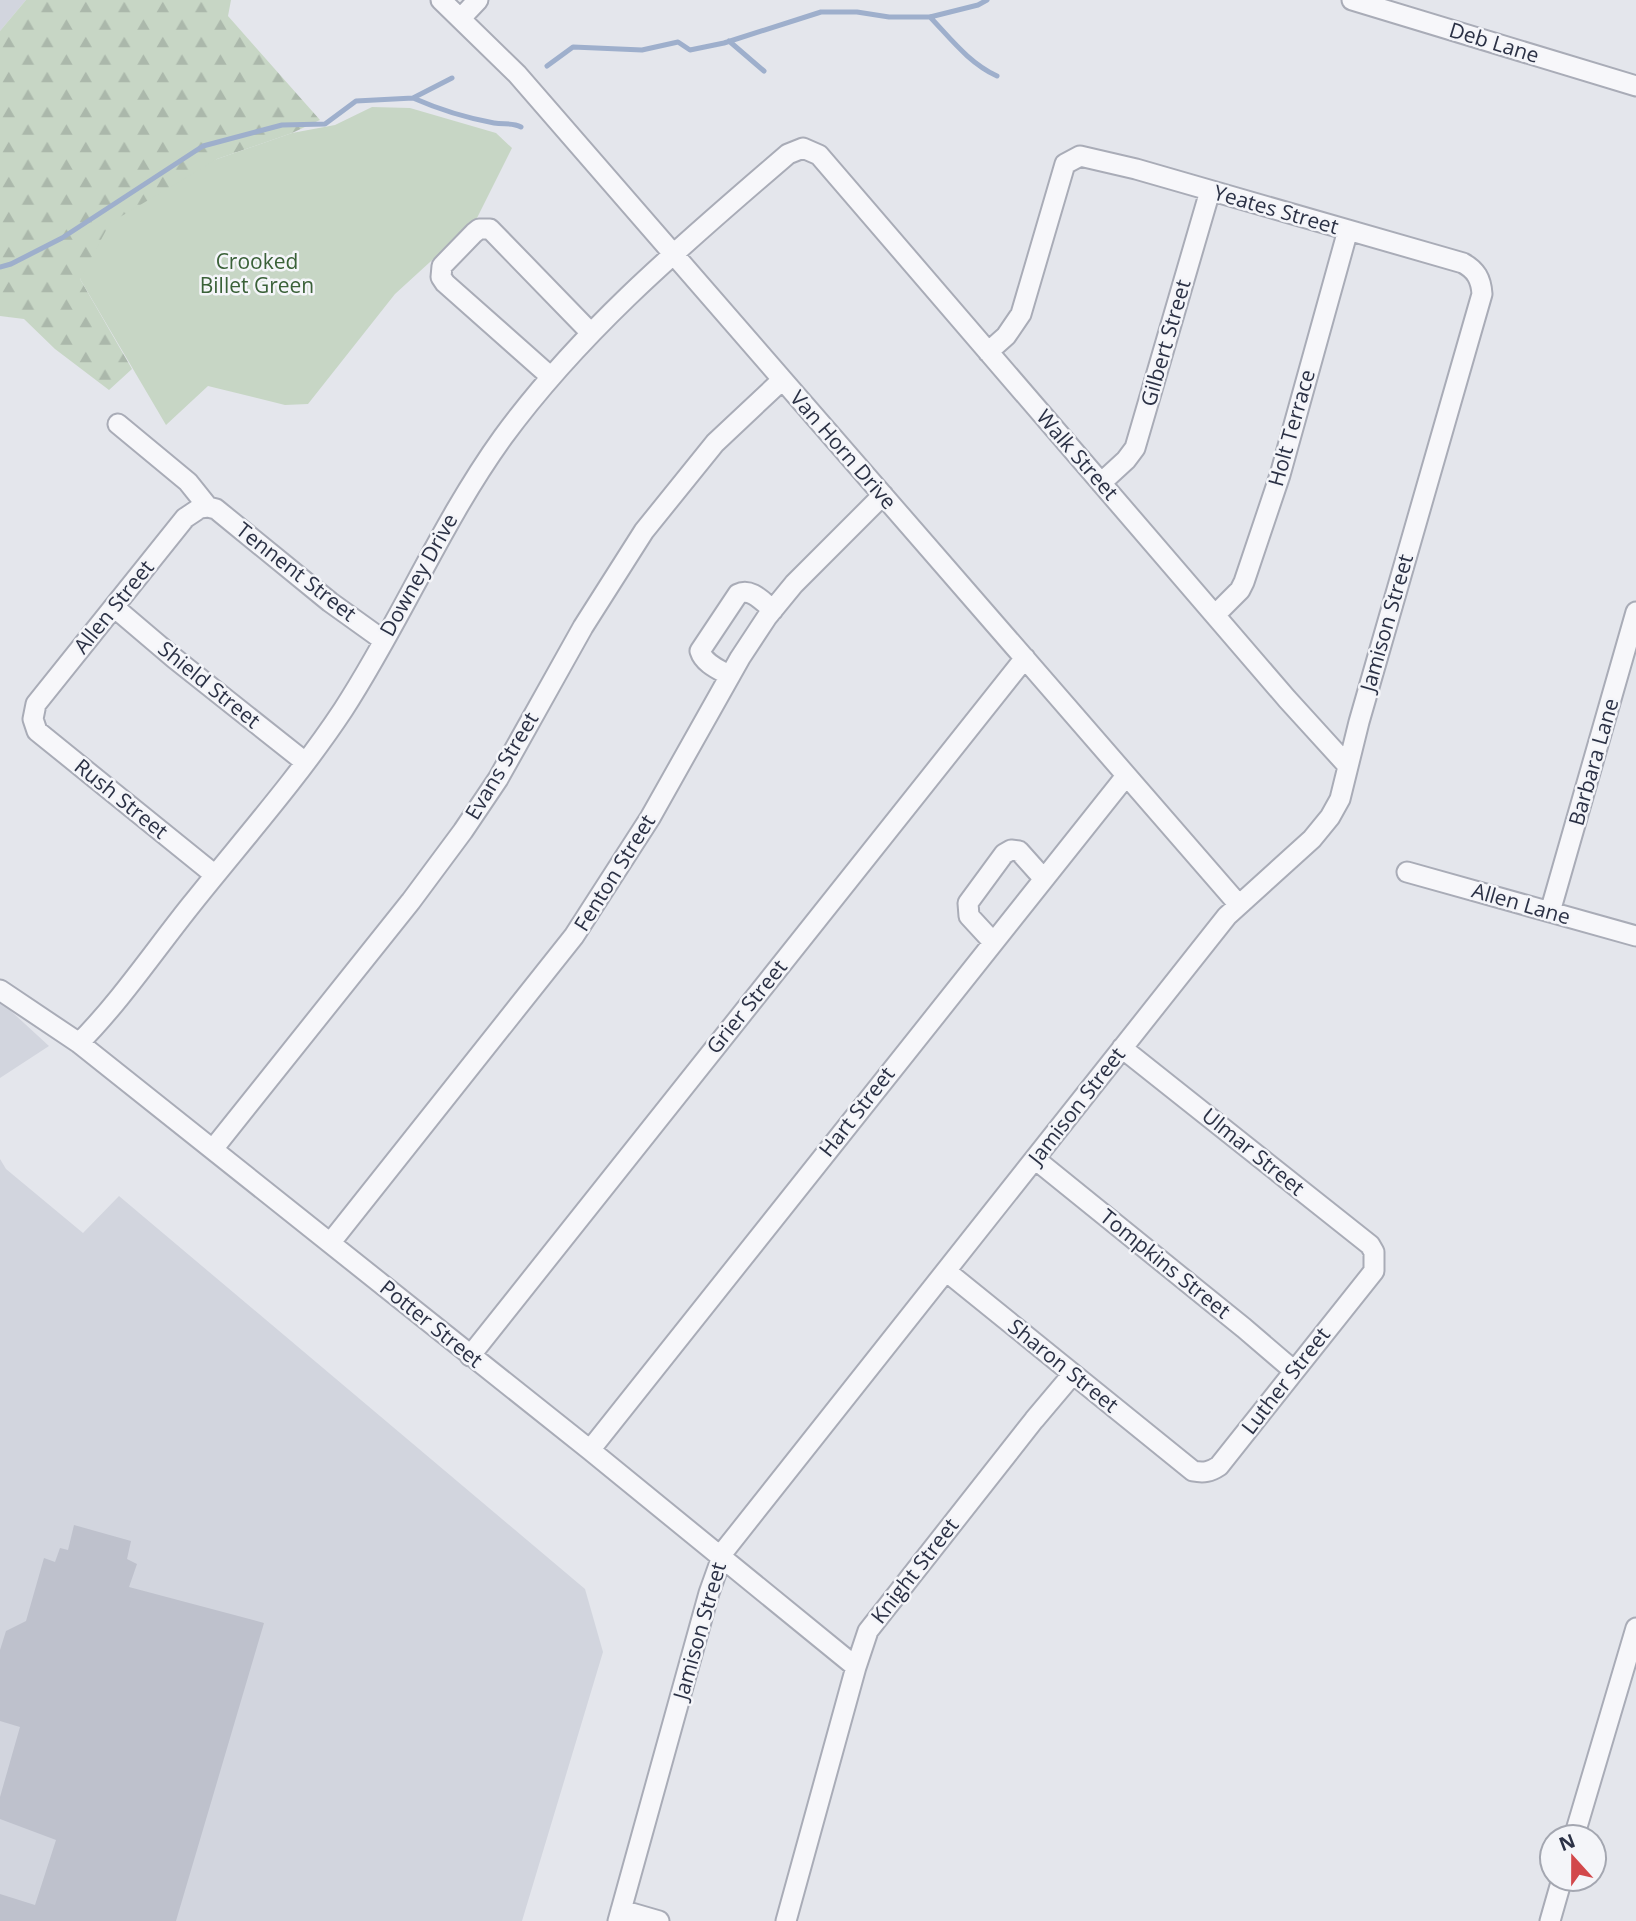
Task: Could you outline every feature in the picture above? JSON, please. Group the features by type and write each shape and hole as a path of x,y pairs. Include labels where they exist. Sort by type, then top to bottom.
{"street":[{"name":"Van Horn Drive","path":"441,0 517,74 1239,905"},
{"path":"461,18 478,0"},
{"name":"Deb Lane","path":"1352,0 1636,86"},
{"name":"Downey Drive","path":"79,1043 305,762 342,710 477,476 551,377 591,333 674,253 788,154 803,148"},
{"name":"Walk Street","path":"803,148 819,155 1348,766"},
{"name":"Yeates Street","path":"988,352 1006,336 1021,314 1065,164 1080,156 1136,169 1463,263 1476,273"},
{"name":"Gilbert Street","path":"1101,483 1126,460 1138,440 1210,191"},
{"path":"551,377 445,283 441,277 442,266 479,229 490,229 591,333"},
{"name":"Holt Terrace","path":"1215,615 1240,590 1244,582 1280,475 1349,230"},
{"name":"Jamison Street","path":"620,1915 721,1556 1227,916 1312,839 1330,817 1340,799 1482,294 1476,273"},
{"name":"Evans Street","path":"213,1149 411,901 463,831 498,779 596,605 644,531 715,443 782,380"},
{"name":"Tennent Street","path":"118,424 188,482 208,507 216,509 330,602 383,640"},
{"name":"Fenton Street","path":"331,1242 575,936 650,818 730,676 773,610 794,584 883,495"},
{"name":"Allen Street","path":"33,719 36,704 185,518 200,508 208,507"},
{"path":"730,676 702,657 701,651 708,640 738,594 749,591 773,610"},
{"name":"Shield Street","path":"114,607 305,762"},
{"name":"Barbara Lane","path":"1550,912 1636,612"},
{"name":"Grier Street","path":"470,1356 1025,658"},
{"name":"Rush Street","path":"33,719 37,731 215,875"},
{"name":"Hart Street","path":"590,1450 1126,776"},
{"path":"993,942 969,916 968,903 1004,854 1011,850 1019,851 1044,879"},
{"name":"Allen Lane","path":"1407,872 1636,936"},
{"name":"Potter Street","path":"0,990 79,1043 331,1242 856,1667"},
{"name":"Ulmar Street","path":"1122,1048 1370,1245 1375,1261"},
{"name":"Tompkins Street","path":"1035,1159 1293,1370"},
{"name":"Luther Street","path":"1181,1461 1194,1471 1202,1473 1219,1466 1374,1271 1375,1261"},
{"name":"Sharon Street","path":"946,1271 1181,1461"},
{"name":"Knight Street","path":"786,1921 863,1641 879,1616 1072,1375"},
{"path":"1578,1823 1636,1628"},
{"path":"1550,1921 1558,1893"},
{"path":"620,1915 659,1921"}],"shaded area":[{"path":"0,0 26,0 0,31"},
{"path":"0,1001 49,1046 0,1078"},
{"path":"0,1159 6,1169 83,1233 119,1196 585,1589 603,1652 522,1921 0,1921"}],"green space":[{"path":"26,0 231,0 228,16 320,120 292,133 217,159 80,279 132,369 109,390 55,349 24,319 0,316 0,31"},
{"name":"Crooked Billet Green","path":"372,107 410,108 496,133 512,148 476,220 395,294 308,404 285,405 208,386 166,425 80,279 110,223 217,159 292,133 335,125"}],"building":[{"path":"74,1525 131,1541 127,1559 137,1564 129,1587 264,1623 176,1921 0,1921 0,1894 35,1905 56,1840 0,1819 0,1797 20,1727 0,1721 0,1650 6,1631 26,1621 44,1558 55,1562 60,1548 68,1550"}],"waterway":[{"path":"547,66 573,47 642,50 678,42 690,50 724,43 821,12 930,17 978,5 987,0"},
{"path":"930,17 969,57 997,76"},
{"path":"729,41 764,71"},
{"path":"0,267 62,238 203,146 282,125 325,124 356,101 413,98 452,78"},
{"path":"413,98 463,116 521,127"}]}
